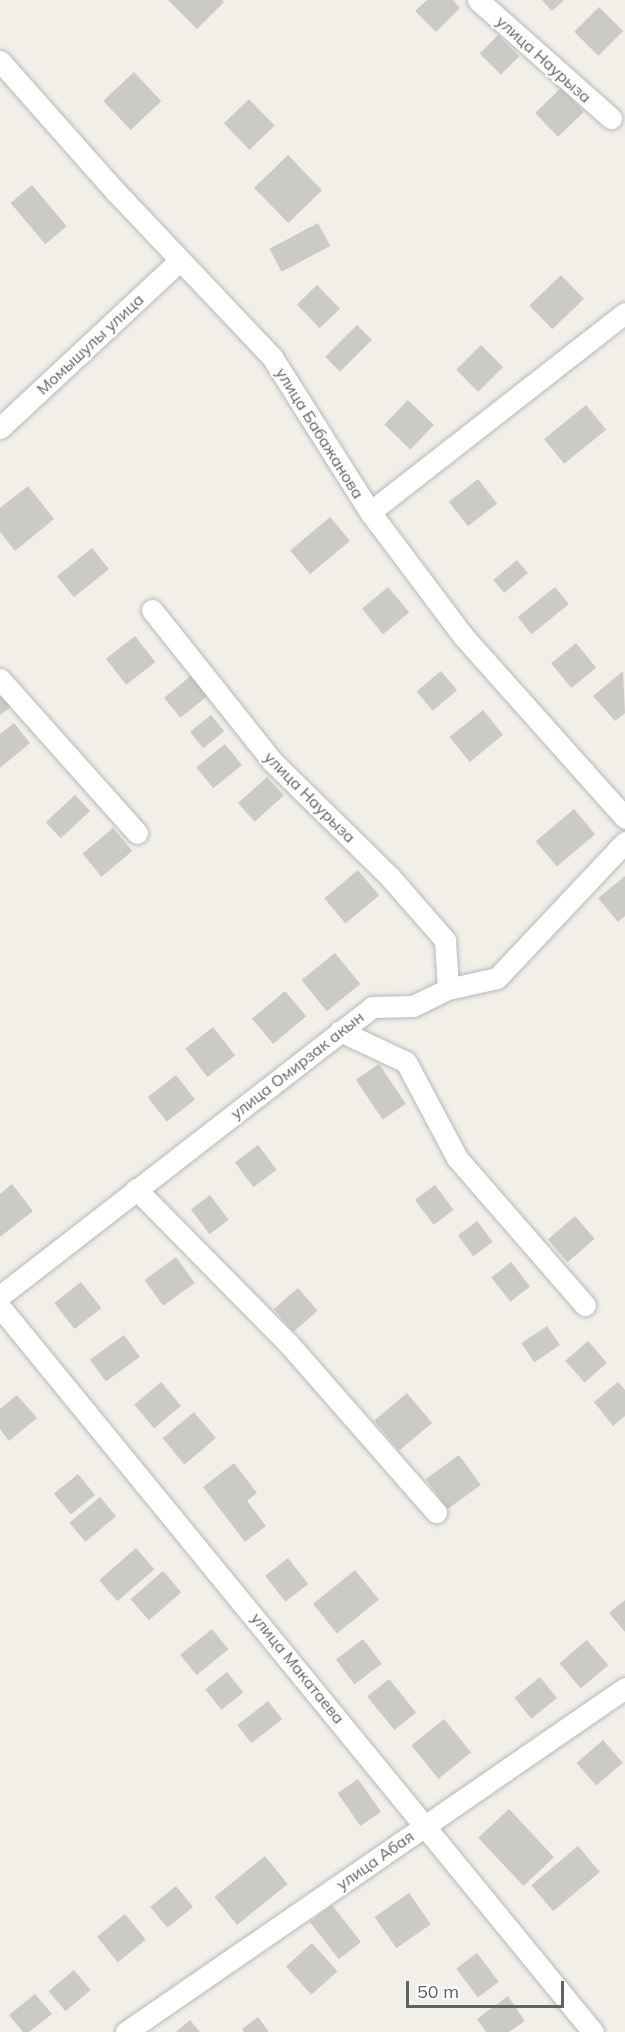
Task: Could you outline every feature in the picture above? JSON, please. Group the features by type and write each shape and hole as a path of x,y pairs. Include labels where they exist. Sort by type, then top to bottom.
{"street":[{"name":"улица Наурыза","path":"478,0 611,118"},
{"name":"улица Бабажанова","path":"0,62 180,260 272,357 370,512 464,637 625,818"},
{"name":"Момышулы улица","path":"0,428 180,260"},
{"path":"370,512 625,313"},
{"name":"улица Наурыза","path":"152,609 272,761 390,877 444,940 448,988"},
{"path":"0,679 137,833"},
{"name":"улица Омирзак акын","path":"0,1296 372,1007 413,1006 448,988 497,978 625,842"},
{"path":"340,1031 406,1062 457,1158 585,1305"},
{"path":"136,1190 288,1343 436,1512"},
{"name":"улица Макатаева","path":"0,1307 426,1824 593,2032"},
{"name":"улица Абая","path":"126,2032 625,1688"}],"building":[{"path":"168,0 222,0 224,2 197,29"},
{"path":"427,0 453,0 460,8 436,32 415,11"},
{"path":"542,0 564,0 552,11"},
{"path":"599,7 623,31 598,56 574,32"},
{"path":"498,35 519,56 501,75 480,53"},
{"path":"134,72 161,101 131,130 103,101"},
{"path":"561,88 584,112 558,137 535,113"},
{"path":"249,99 275,126 250,150 224,123"},
{"path":"288,155 322,190 288,223 254,188"},
{"path":"32,185 67,226 45,244 11,203"},
{"path":"318,223 330,246 282,272 269,249"},
{"path":"561,275 584,299 552,329 529,306"},
{"path":"317,285 340,309 320,328 297,304"},
{"path":"357,325 372,340 340,372 325,357"},
{"path":"481,345 503,367 478,392 456,370"},
{"path":"408,400 434,425 410,449 384,424"},
{"path":"586,405 606,430 564,464 544,439"},
{"path":"478,479 497,503 468,526 449,502"},
{"path":"28,486 54,519 15,551 0,532 0,508"},
{"path":"330,517 350,541 310,574 290,550"},
{"path":"92,548 109,569 74,597 57,576"},
{"path":"517,560 528,573 504,593 493,580"},
{"path":"388,587 409,612 383,634 362,609"},
{"path":"555,587 569,604 532,634 518,617"},
{"path":"135,636 155,662 126,685 106,659"},
{"path":"576,643 596,668 571,688 551,663"},
{"path":"441,671 457,690 433,711 416,692"},
{"path":"623,671 625,713 615,721 593,696"},
{"path":"192,675 208,695 180,718 164,698"},
{"path":"0,692 12,706 0,715"},
{"path":"483,710 503,735 470,762 450,737"},
{"path":"211,715 224,731 203,748 190,732"},
{"path":"14,723 30,743 0,768 0,734"},
{"path":"225,744 242,765 213,788 196,767"},
{"path":"267,777 284,796 255,822 238,803"},
{"path":"75,795 90,811 61,838 46,822"},
{"path":"574,809 595,834 557,866 536,841"},
{"path":"113,828 132,851 102,877 82,854"},
{"path":"358,870 379,895 346,924 324,898"},
{"path":"625,876 625,916 618,922 598,898"},
{"path":"335,953 360,984 327,1011 302,980"},
{"path":"285,991 306,1016 273,1044 252,1019"},
{"path":"213,1027 235,1055 208,1077 185,1049"},
{"path":"379,1064 406,1104 383,1119 356,1080"},
{"path":"176,1075 195,1099 167,1122 148,1097"},
{"path":"258,1145 277,1170 253,1187 235,1162"},
{"path":"12,1184 33,1211 0,1237 0,1194"},
{"path":"435,1185 454,1210 434,1225 415,1200"},
{"path":"210,1195 229,1220 209,1234 191,1209"},
{"path":"575,1216 595,1239 568,1262 548,1240"},
{"path":"477,1221 493,1242 473,1256 458,1235"},
{"path":"176,1257 195,1283 163,1306 144,1280"},
{"path":"511,1262 530,1286 510,1302 491,1277"},
{"path":"81,1282 101,1308 75,1329 54,1303"},
{"path":"298,1288 318,1311 294,1332 274,1309"},
{"path":"547,1326 560,1345 534,1362 521,1343"},
{"path":"124,1335 140,1357 106,1382 90,1360"},
{"path":"588,1341 607,1363 584,1383 565,1361"},
{"path":"161,1382 181,1406 154,1428 134,1404"},
{"path":"618,1382 625,1390 625,1416 613,1426 594,1402"},
{"path":"407,1393 432,1423 399,1451 374,1421"},
{"path":"17,1395 37,1418 9,1441 0,1429 0,1409"},
{"path":"194,1412 216,1438 184,1464 163,1438"},
{"path":"459,1455 481,1485 448,1509 426,1479"},
{"path":"234,1463 257,1493 247,1501 266,1526 245,1542 203,1487"},
{"path":"78,1474 95,1495 71,1514 54,1494"},
{"path":"100,1497 116,1516 85,1542 69,1523"},
{"path":"136,1548 154,1569 117,1601 99,1580"},
{"path":"288,1558 308,1584 285,1602 265,1576"},
{"path":"355,1570 379,1600 337,1634 313,1604"},
{"path":"163,1571 181,1592 149,1620 131,1599"},
{"path":"625,1600 625,1632 609,1613"},
{"path":"212,1629 228,1649 196,1675 180,1655"},
{"path":"363,1639 382,1664 355,1684 336,1659"},
{"path":"587,1640 608,1665 581,1688 559,1663"},
{"path":"227,1672 243,1692 222,1710 205,1690"},
{"path":"540,1677 557,1698 531,1719 514,1698"},
{"path":"389,1679 416,1712 394,1730 367,1697"},
{"path":"268,1701 282,1719 251,1743 237,1725"},
{"path":"444,1719 471,1752 438,1779 411,1745"},
{"path":"603,1740 623,1763 596,1786 577,1763"},
{"path":"358,1779 381,1812 360,1826 338,1793"},
{"path":"509,1809 554,1857 523,1886 478,1838"},
{"path":"578,1846 600,1872 553,1911 531,1885"},
{"path":"265,1856 288,1884 237,1925 214,1897"},
{"path":"176,1886 193,1907 167,1928 150,1907"},
{"path":"409,1893 431,1924 396,1948 375,1917"},
{"path":"332,1905 361,1942 339,1959 310,1922"},
{"path":"125,1914 146,1940 118,1962 97,1937"},
{"path":"312,1943 337,1971 311,1995 286,1966"},
{"path":"477,1953 499,1982 478,1997 456,1969"},
{"path":"74,1970 91,1990 65,2011 49,1991"},
{"path":"35,1994 52,2014 29,2032 23,2032 9,2015"},
{"path":"508,1996 525,2021 509,2032 486,2032 477,2019"},
{"path":"258,2017 269,2032 244,2032 242,2029"},
{"path":"190,2020 200,2032 176,2032"}]}
